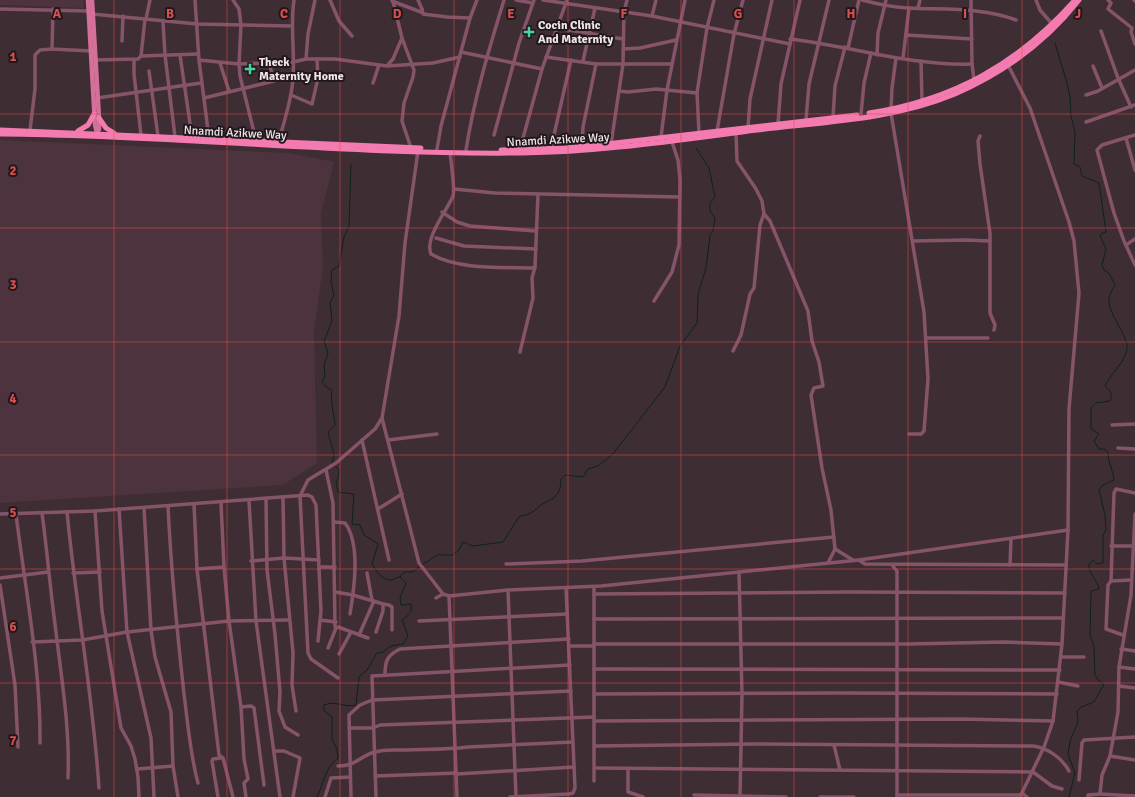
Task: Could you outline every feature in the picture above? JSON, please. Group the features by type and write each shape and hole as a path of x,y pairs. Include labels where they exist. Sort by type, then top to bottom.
{"highway":[{"name":"Nnamdi Azikwe Way","path":"0,130 192,137 411,148 520,150 611,144 891,111 944,95 974,81 1020,52 1052,24 1075,0"},
{"name":"Nnamdi Azikwe Way","path":"0,134 109,137 450,153 547,152 672,142 922,106 955,94 984,80 1008,65 1030,49 1053,29 1079,0"},
{"path":"71,132 78,131 85,127 94,114"},
{"path":"99,118 110,131 121,134"}],"main road":[{"path":"88,0 95,60 99,118 97,133"},
{"path":"92,0 90,13 91,51 94,114 97,133"},
{"path":"90,137 97,133 109,137"}],"street":[{"path":"140,56 150,0"},
{"path":"195,0 198,60 209,138"},
{"path":"233,0 239,9 241,25 239,64 256,140"},
{"path":"279,142 291,95 294,0"},
{"path":"306,59 308,34 315,0"},
{"path":"330,0 339,21 352,36"},
{"path":"418,0 424,14 470,18"},
{"path":"438,149 441,126 470,18 477,0"},
{"path":"466,150 470,123 487,56 504,0"},
{"path":"494,135 514,62 533,2 516,0"},
{"path":"543,0 566,2 595,8 652,16 763,40 790,44"},
{"path":"611,144 623,64 624,12 627,0"},
{"path":"652,16 656,0"},
{"path":"661,137 667,90 679,22 685,0"},
{"path":"699,133 696,93 707,28 714,0"},
{"path":"717,131 734,34 743,0"},
{"path":"748,128 750,99 772,0"},
{"path":"778,124 781,84 800,0"},
{"path":"806,120 809,84 829,0"},
{"path":"833,117 835,86 861,0 909,8 970,10 1003,15 1016,20"},
{"path":"877,55 878,33 886,0"},
{"path":"918,8 920,0"},
{"path":"971,0 970,10 974,81"},
{"path":"1036,0 1040,10 1052,24"},
{"path":"1108,0 1111,3 1108,9 1134,29 1131,32 1135,44"},
{"path":"392,1 421,12 422,9"},
{"path":"392,1 402,38 412,63 413,77 404,103 402,121 411,148"},
{"path":"520,150 546,56 566,2"},
{"path":"582,61 595,8"},
{"path":"903,58 909,8"},
{"path":"0,9 53,9 122,16 162,22 292,26"},
{"path":"52,49 53,9"},
{"path":"122,16 122,41"},
{"path":"162,22 175,137"},
{"path":"556,28 623,39"},
{"path":"1086,122 1133,106 1118,78 1100,31"},
{"path":"906,35 972,39"},
{"path":"386,66 393,59 402,38"},
{"path":"790,39 818,42 896,58 949,65 972,64"},
{"path":"623,49 640,48 676,40"},
{"path":"30,130 35,89 35,55 40,50 52,49 91,51"},
{"path":"461,52 487,56 542,69"},
{"path":"862,114 864,83 871,53"},
{"path":"95,60 134,60 140,56 198,54"},
{"path":"180,55 192,137"},
{"path":"546,56 596,64 672,64"},
{"path":"198,60 239,64 293,62 306,59 335,58 386,66 433,62 460,57"},
{"path":"896,58 891,111 924,312 928,379 924,431 921,434 909,434"},
{"path":"291,95 312,104 318,78 317,59"},
{"path":"134,60 141,135"},
{"path":"551,148 571,60"},
{"path":"921,61 922,102"},
{"path":"220,62 229,91"},
{"path":"204,98 274,81 269,63"},
{"path":"582,146 584,127 596,64"},
{"path":"373,83 379,65"},
{"path":"1008,65 1030,108 1060,193 1074,241 1079,294 1068,417 1068,530 1060,670 1053,721 1044,747 1021,795"},
{"path":"1093,66 1102,88"},
{"path":"1086,95 1135,70"},
{"path":"149,71 158,136"},
{"path":"97,98 169,89 201,83"},
{"path":"619,91 667,90 696,93"},
{"path":"733,351 741,335 750,294 754,288 760,225 764,214 762,201 756,189 736,158 736,133"},
{"path":"980,136 978,141 980,164 990,241 990,313 994,330"},
{"path":"1135,136 1102,145 1097,150 1114,213 1126,246 1135,265"},
{"path":"1126,138 1135,170"},
{"path":"654,301 672,272 677,254 680,180 678,160 672,142"},
{"path":"338,678 308,656 300,496 308,480 326,470 336,462 375,429 382,418 399,316 406,243 418,152"},
{"path":"450,153 454,190 453,196 442,212 437,224 430,248 431,254 447,262 535,267"},
{"path":"454,190 538,194 680,197"},
{"path":"520,352 533,298 532,278 535,267 538,194"},
{"path":"442,212 457,222 470,226 536,231"},
{"path":"764,214 770,221 810,319 812,341 819,362 823,383 823,386 812,391 812,400 822,468 831,510 834,537 835,549 828,563"},
{"path":"436,238 464,246 536,249"},
{"path":"1126,246 1135,239"},
{"path":"913,241 990,241"},
{"path":"926,338 988,338"},
{"path":"382,418 421,565 443,594 449,596 508,590 594,587 854,561 1068,530"},
{"path":"1112,425 1135,424"},
{"path":"388,440 437,434"},
{"path":"362,440 389,560"},
{"path":"1118,448 1135,449"},
{"path":"326,470 333,503 336,622 336,628 328,648"},
{"path":"1123,635 1106,630 1108,585 1111,581 1114,490 1135,493"},
{"path":"378,509 402,494"},
{"path":"283,497 284,558 293,653 292,685 296,711"},
{"path":"0,514 95,511 249,501 283,497 312,497 316,505 319,560 320,620 318,641"},
{"path":"266,499 267,570 274,620 280,692 279,711 285,727 298,735"},
{"path":"249,501 256,621 269,727 274,751 280,797"},
{"path":"222,503 224,567 229,621 241,707 242,745 248,779 244,783 246,797"},
{"path":"194,504 197,569 219,755 222,757 233,797"},
{"path":"168,506 171,561 191,759 198,783"},
{"path":"144,508 151,630 155,657 171,712 173,766 178,797"},
{"path":"119,509 128,632 151,738 154,797"},
{"path":"95,511 105,636 121,728 131,746 137,769 139,797"},
{"path":"67,512 73,573 96,738 99,788"},
{"path":"42,513 69,744 68,778"},
{"path":"16,514 40,717 40,743"},
{"path":"1100,794 1102,775 1110,756 1114,739 1119,705 1119,667 1123,635 1131,595 1130,580 1135,546 1135,514"},
{"path":"334,522 345,523 353,544 355,581 350,614"},
{"path":"506,564 582,562 834,537"},
{"path":"1010,565 1011,539"},
{"path":"1111,546 1135,546"},
{"path":"835,549 854,561"},
{"path":"252,561 284,558 319,560"},
{"path":"859,560 864,564 892,565 1066,565"},
{"path":"892,565 897,571"},
{"path":"901,565 897,571 896,618 898,669 897,796 1021,795 1027,797"},
{"path":"197,569 224,567"},
{"path":"319,567 335,567"},
{"path":"0,578 48,572"},
{"path":"73,573 100,572"},
{"path":"739,572 742,694 740,796"},
{"path":"359,635 373,601 367,573"},
{"path":"1111,581 1130,580"},
{"path":"0,585 15,685 18,747"},
{"path":"594,587 594,781"},
{"path":"510,797 561,796 573,793 575,788 566,588"},
{"path":"508,590 516,796"},
{"path":"335,592 353,595 389,605 392,608 392,630"},
{"path":"594,594 1065,592"},
{"path":"436,598 443,594"},
{"path":"449,596 457,797"},
{"path":"376,632 383,611 383,604"},
{"path":"419,621 567,614"},
{"path":"594,619 1063,618"},
{"path":"32,642 82,640 128,632 229,621 290,620"},
{"path":"320,620 336,622"},
{"path":"336,628 338,627 368,638"},
{"path":"339,654 351,632"},
{"path":"385,674 388,655 400,649 451,645 569,640"},
{"path":"569,646 740,643 897,644 1004,642 1062,644"},
{"path":"1121,649 1135,651"},
{"path":"1061,657 1084,658"},
{"path":"376,797 372,676 385,674 570,665"},
{"path":"1119,667 1135,669"},
{"path":"594,669 1060,670"},
{"path":"1058,682 1078,686"},
{"path":"1119,686 1135,688"},
{"path":"351,797 349,715 360,704 372,700 571,691"},
{"path":"594,694 1057,694"},
{"path":"241,707 251,706 254,708 264,785"},
{"path":"349,728 373,728 380,725 572,717 595,719 962,719 1053,721"},
{"path":"1079,780 1082,741 1135,737"},
{"path":"338,766 350,766 375,752 573,742"},
{"path":"595,742 603,746"},
{"path":"595,746 834,744 1033,746 1044,747 1064,763 1069,772"},
{"path":"834,744 840,770"},
{"path":"274,751 284,751 300,758 293,797"},
{"path":"1110,756 1135,760"},
{"path":"218,797 212,761 213,759 222,757"},
{"path":"137,769 173,766"},
{"path":"375,776 457,774 574,767"},
{"path":"595,768 1033,772 1052,786 1062,789"},
{"path":"628,769 628,792 644,797"},
{"path":"325,797 331,778 350,777"},
{"path":"1088,797 1088,795 1100,794 1135,796"},
{"path":"694,795 786,797"},
{"path":"820,797 854,797"}],"shaded area":[{"path":"0,0 83,0 84,8 0,5"},
{"path":"0,140 289,153 334,162 321,213 323,266 314,332 317,463 283,485 0,503"}],"waterway":[{"path":"1055,43 1070,97 1071,116 1075,132 1074,164 1080,167 1082,176 1099,183 1106,232 1102,233 1100,236 1106,249 1102,265 1104,270 1109,273 1115,285 1109,297 1110,305 1127,344 1127,349 1123,359 1105,386 1110,392 1110,401 1096,403 1091,408 1091,429 1099,434 1094,441 1099,449 1104,449 1108,452 1114,480 1103,485 1099,490 1105,515 1106,530 1103,535 1103,563 1097,564 1093,560 1089,564 1090,571 1097,582 1099,589 1091,591 1090,635 1094,646 1095,675 1099,681 1104,684 1094,702 1081,707 1077,711 1078,722 1070,741 1068,754 1075,773 1069,797"},
{"path":"422,565 437,555 453,555 459,550 463,542 473,546 503,542 519,517 531,513 542,504 555,497 559,491 561,479 565,475 583,477 588,469 598,466 612,455 665,387 680,346 697,323 698,294 706,268 710,235 713,231 715,218 710,211 710,203 715,197 709,168 696,148"},
{"path":"332,464 334,454 328,432 335,425 332,390 326,387 322,382 325,376 324,365 328,353 324,341 332,321 330,302 334,296 331,281 332,270 339,266 344,237 349,226 351,165"},
{"path":"317,797 327,771 338,758 337,749 332,739 332,717 324,711 324,705 333,703 347,706 356,705 359,677 367,670 377,653 383,652 391,646 403,644 408,636 402,620 410,614 411,609 411,604 401,605 400,598 406,583 400,577 393,580 385,579 372,564 378,544 364,535 360,525 352,524 354,494 338,492 336,482 339,472 335,466"},
{"path":"400,577 404,572 413,572 419,567"}],"place":[{"name":"Cocin Clinic And Maternity","path":"529,32"},
{"name":"Theck Maternity Home","path":"250,69"}]}
